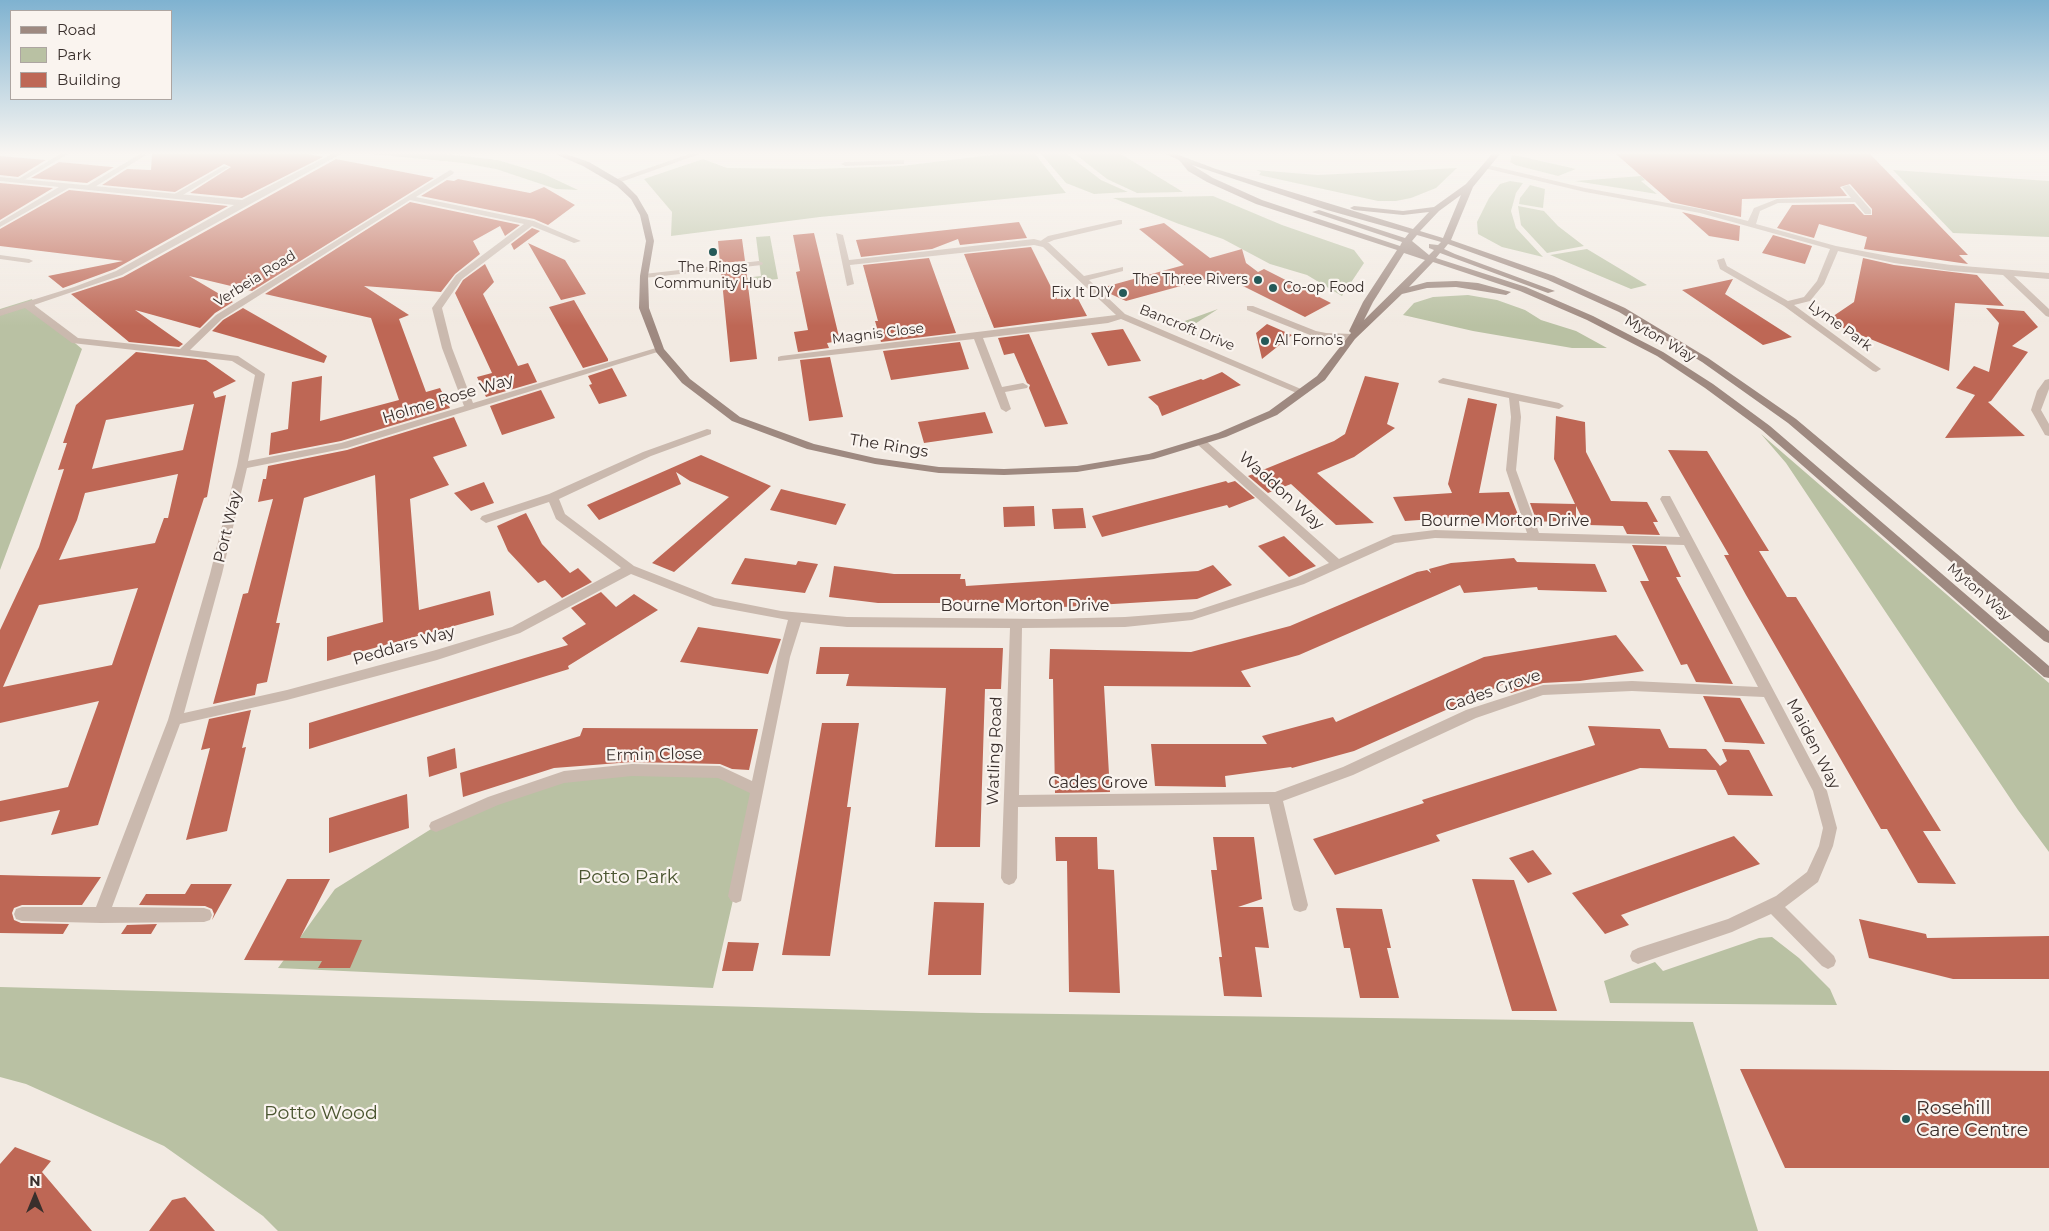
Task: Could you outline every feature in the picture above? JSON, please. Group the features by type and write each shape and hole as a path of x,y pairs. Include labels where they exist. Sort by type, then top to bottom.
{"street":[{"path":"0,225 23,211"},
{"path":"0,313 77,289 119,273 228,211"},
{"name":"Verbeia Road","path":"183,352 219,317 388,211"},
{"path":"475,211 531,223 577,241"},
{"name":"The Rings","path":"642,211 650,241 644,276 644,308 659,350 686,382 736,419 811,447 875,461 939,470 1004,472 1077,469 1150,457 1202,442 1273,413 1321,378 1352,336 1389,268 1418,246 1446,241"},
{"path":"1289,211 1377,242 1418,246 1452,224"},
{"path":"1315,211 1523,280 1594,311 1615,330"},
{"path":"1346,211 1414,232 1418,246"},
{"path":"1392,211 1408,211"},
{"name":"The Rings","path":"1352,336 1430,260 1418,246 1414,232 1433,211"},
{"path":"1446,241 1458,211"},
{"path":"1704,211 1835,248 1942,267 2007,274 2049,276"},
{"path":"1751,225 1756,211"},
{"path":"470,408 446,348 437,308 459,277 531,223"},
{"path":"839,235 850,284"},
{"name":"Myton Way","path":"1446,241 1551,278 1595,297 1654,328 1705,360 1776,410 1841,461 2049,638"},
{"path":"846,263 1034,242 1040,244"},
{"name":"Bancroft Drive","path":"1040,244 1046,245 1122,316 1302,392"},
{"name":"Myton Way","path":"1418,246 1430,260 1523,289 1615,330 1676,364 1766,428 2049,673"},
{"name":"Lyme Park","path":"1787,304 1808,300 1821,282 1835,248"},
{"name":"Lyme Park","path":"1721,260 1723,267 1787,304 1876,369"},
{"path":"1082,279 1120,269"},
{"path":"2007,274 2049,314"},
{"path":"1398,292 1440,284 1478,286 1527,299 1570,317 1615,330"},
{"name":"Port Way","path":"25,304 76,341 235,358 260,374 242,466 216,574 175,720 101,916"},
{"name":"Magnis Close","path":"781,359 1108,320 1122,316"},
{"path":"978,336 1006,409"},
{"name":"Holme Rose Way","path":"242,466 343,446 659,350"},
{"path":"1443,381 1559,406"},
{"path":"2049,382 2042,390 2036,410 2049,433"},
{"path":"1000,390 1023,386"},
{"path":"1514,397 1516,417 1511,470 1534,536"},
{"path":"486,519 553,497 630,461 707,432"},
{"name":"Waddon Way","path":"1202,442 1339,565"},
{"name":"Bourne Morton Drive","path":"553,497 560,516 630,569 713,602 796,616 847,622 1016,624 1125,622 1192,616 1339,565 1364,551 1393,539 1435,534 1687,541"},
{"name":"Maiden Way","path":"1638,956 1732,925 1774,906 1813,877 1826,846 1830,828 1820,791 1666,499"},
{"name":"Peddars Way","path":"175,720 287,695 437,655 516,630 630,569"},
{"path":"736,896 784,658 796,616"},
{"name":"Watling Road","path":"1009,878 1016,624"},
{"name":"Cades Grove","path":"1011,801 1275,798 1348,771 1471,714 1543,690 1632,686 1767,692"},
{"name":"Ermin Close","path":"436,826 493,801 564,778 632,770 720,772 758,790"},
{"path":"1275,798 1300,905"},
{"path":"1774,906 1828,962"},
{"path":"22,914 101,916 204,915"}],"lane":[{"path":"1040,244 1051,238 1119,222"},
{"path":"0,257 29,261"},
{"path":"644,276 759,263"},
{"path":"1250,308 1312,333 1326,336 1352,336"}],"green space":[{"path":"672,211 877,211 671,236"},
{"path":"1147,211 1250,211 1282,225 1354,250 1364,263 1342,296 1307,275 1270,264 1223,239"},
{"path":"1482,211 1511,211 1516,228 1543,257 1502,247 1478,234 1477,222"},
{"path":"1519,211 1544,211 1558,226 1584,246 1547,253 1521,225"},
{"path":"1932,211 2049,211 2049,237 1953,233"},
{"path":"770,236 778,279 673,290 673,279 679,278 678,286 761,276 756,237"},
{"path":"1587,249 1647,285 1631,289 1550,255"},
{"path":"1468,295 1497,300 1525,310 1541,320 1576,331 1607,348 1572,348 1473,331 1403,315 1414,303 1433,297"},
{"path":"32,299 37,311 82,349 0,570 0,309"},
{"path":"1218,309 1187,329 1198,335 1194,337 1171,326"},
{"path":"1761,434 2049,683 2049,852 2018,810 1786,463"},
{"name":"Potto Park","path":"720,772 758,790 713,988 278,968 335,889 436,826 564,777"},
{"path":"1772,937 1799,958 1830,989 1837,1005 1610,1003 1604,981 1655,962 1663,971 1759,938"},
{"name":"Potto Wood","path":"0,987 981,1013 1693,1022 1758,1231 278,1231 263,1216 164,1146 26,1084 0,1077"}],"building":[{"path":"0,211 14,211 0,220"},
{"path":"31,211 218,211 115,269 63,288 48,276 123,261 0,246 0,229"},
{"path":"241,211 380,211 252,291 189,276 233,302 215,313 200,328 135,310 183,344 179,347 129,342 71,294 123,277"},
{"path":"395,211 455,211 520,225 505,236 500,226 473,241 480,254 455,274 441,292 364,286 409,315 399,319 426,392 440,388 450,408 341,441 269,455 271,433 288,429 292,382 322,376 320,421 399,400 371,318 265,294"},
{"path":"497,211 566,211 548,225 534,219"},
{"path":"1715,211 1741,211 1741,217"},
{"path":"1788,211 1861,211 1864,215 1872,215 1872,211 1926,211 1968,255 1959,255 1968,264 1864,249 1867,237 1819,224 1814,238 1777,228"},
{"path":"1682,212 1740,226 1739,241 1709,236"},
{"path":"1019,222 1027,238 960,245 958,239 932,249 861,257 856,240"},
{"path":"1164,223 1210,258 1242,249 1246,263 1258,272 1264,269 1331,303 1305,317 1221,275 1126,301 1104,291 1101,288 1184,265 1139,229"},
{"path":"532,228 540,231 514,250 511,244"},
{"path":"814,233 840,341 827,343 829,348 798,352 794,332 808,330 796,272 800,271 793,235"},
{"path":"1773,235 1812,246 1805,264 1762,253"},
{"path":"742,239 745,261 720,263 718,241"},
{"path":"528,243 565,260 586,294 561,300"},
{"path":"1031,247 1057,299 1077,297 1087,316 994,328 964,254"},
{"path":"929,258 956,333 881,342 875,321 878,321 863,265"},
{"path":"1863,258 1894,265 1977,275 2004,306 1955,303 1949,371 1826,321 1854,302"},
{"path":"485,264 494,282 483,294 518,366 528,363 537,382 486,397 477,377 492,373 455,293 463,280"},
{"path":"746,269 757,359 730,362 721,271"},
{"path":"1733,279 1725,294 1792,337 1763,345 1682,290"},
{"path":"574,300 608,361 583,368 549,307"},
{"path":"243,308 327,356 324,363 212,331 223,320"},
{"path":"1986,308 2024,311 2038,327 2012,346 2028,352 1991,401 1988,402 2025,436 1945,438 1975,395 1956,388 1974,366 1989,372 1999,323"},
{"name":"Al Forno's","path":"1267,324 1292,335 1262,359 1256,333"},
{"path":"1123,329 1141,361 1108,366 1091,333"},
{"path":"1029,334 1068,424 1045,427 1029,388 1030,385 1027,383 1014,353 1004,355 998,338"},
{"path":"960,342 969,369 891,380 883,351"},
{"path":"136,352 206,360 236,381 213,392 215,398 226,395 207,497 204,498 98,825 51,835 60,810 0,822 0,801 68,787 99,701 0,723 0,630 39,547 64,469 58,470 67,443 63,443 76,405","holes":["194,404 183,450 92,469 106,420","178,474 168,518 164,518 155,543 59,560 77,520 85,493","138,588 112,665 3,687 39,605"]},
{"path":"830,357 843,417 809,421 800,360"},
{"path":"612,368 627,396 599,404 589,385 592,384 588,376"},
{"path":"1222,372 1241,385 1162,416 1158,406 1148,397 1201,379 1203,380"},
{"path":"1365,376 1399,383 1387,424 1395,428 1354,457 1317,473 1374,523 1336,525 1291,484 1268,493 1248,476 1334,441 1345,434"},
{"path":"541,390 555,418 502,435 490,406"},
{"path":"1468,398 1497,404 1479,493 1509,492 1521,522 1466,524 1463,517 1405,521 1393,497 1452,493 1448,484"},
{"path":"985,412 993,433 924,443 918,422"},
{"path":"1556,416 1585,422 1586,452 1611,501 1647,502 1658,522 1653,522 1660,535 1627,534 1623,526 1588,525 1588,520 1583,520 1576,506 1576,520 1537,522 1530,503 1575,504 1554,459"},
{"path":"454,417 467,446 433,457 449,485 410,499 419,610 490,591 494,615 327,661 327,637 383,622 375,475 304,498 276,623 280,623 267,682 257,684 255,695 213,704 243,594 248,593 273,499 258,502 263,479 266,479 268,466 347,450"},
{"path":"1668,450 1707,451 1769,551 1759,551 1787,597 1796,597 1941,831 1923,831 1956,884 1918,883 1887,829 1881,829 1746,595 1724,555 1729,555"},
{"path":"701,455 771,486 674,572 652,563 729,497 690,481 676,472 681,484 599,520 587,505"},
{"path":"1226,481 1228,483 1235,481 1255,498 1229,508 1227,505 1102,537 1092,516"},
{"path":"484,482 494,503 471,511 454,493"},
{"path":"781,489 846,504 836,525 770,510"},
{"path":"1034,506 1035,526 1004,527 1003,507"},
{"path":"1083,508 1086,528 1054,529 1052,509"},
{"path":"526,513 542,544 570,573 578,568 592,582 562,598 545,580 538,583 508,551 497,526"},
{"path":"1284,536 1316,566 1289,577 1258,546"},
{"path":"1632,545 1666,546 1681,577 1676,577 1733,684 1696,682 1687,664 1681,665 1640,581 1649,581"},
{"path":"745,558 796,565 798,561 818,564 805,593 731,584"},
{"path":"1514,558 1517,562 1595,564 1607,592 1538,590 1537,587 1464,593 1460,585 1299,655 1241,671 1251,687 1104,686 1110,792 1055,793 1053,679 1049,679 1050,649 1191,652 1290,626 1417,572 1427,570 1431,573 1429,569 1451,563"},
{"path":"1213,565 1232,585 1197,599 1063,607 1062,605 1004,605 1005,603 878,603 829,597 834,566 894,574 961,574 960,579 965,579 966,586 1198,571"},
{"path":"601,592 616,607 634,594 658,610 568,666 569,669 309,749 309,723 568,645 562,638 586,624 571,608"},
{"path":"698,627 781,639 768,674 680,662"},
{"path":"1616,635 1644,671 1580,681 1543,683 1511,693 1504,684 1354,751 1292,768 1225,776 1226,787 1155,786 1151,744 1267,744 1262,736 1333,717 1336,722 1484,657"},
{"path":"820,647 1003,648 1001,689 985,689 980,847 935,847 946,688 846,686 849,674 816,674"},
{"path":"1703,696 1740,698 1765,744 1725,742"},
{"path":"251,710 242,748 246,747 227,831 186,840 210,748 201,750 209,719"},
{"path":"822,723 859,723 847,807 851,807 830,956 782,955"},
{"path":"1588,726 1660,729 1669,748 1706,749 1720,766 1727,761 1722,749 1749,750 1773,796 1728,795 1716,770 1640,768 1436,835 1440,841 1335,875 1313,839 1424,803 1422,800 1595,745"},
{"path":"583,728 758,729 749,770 732,769 720,764 632,762 554,768 463,797 460,773 580,736"},
{"path":"455,748 457,768 429,777 427,757"},
{"path":"407,794 409,828 329,853 329,818"},
{"path":"1734,836 1760,864 1621,915 1629,925 1605,934 1572,893"},
{"path":"1055,837 1097,837 1098,869 1114,870 1120,993 1069,992 1067,861 1056,861"},
{"path":"1213,837 1254,837 1262,899 1238,907 1263,907 1269,948 1255,947 1262,997 1224,996 1219,957 1222,957 1211,870 1217,870"},
{"path":"1533,850 1552,874 1528,883 1509,858"},
{"path":"0,875 101,877 82,905 22,905 14,908 12,913 14,920 21,923 69,924 63,934 0,933"},
{"path":"287,879 330,879 300,938 362,940 350,968 318,968 322,961 244,960"},
{"path":"1472,879 1514,880 1557,1011 1512,1011"},
{"path":"191,884 232,884 212,920 214,914 212,909 205,906 139,905 146,894 185,894"},
{"path":"934,902 984,903 981,975 928,975"},
{"path":"1336,908 1382,909 1391,948 1387,948 1399,998 1360,998 1350,948 1344,948"},
{"path":"1859,919 1926,934 1927,938 2049,936 2049,979 1953,979 1869,958"},
{"path":"157,924 151,934 121,934 127,925"},
{"path":"728,942 759,943 753,971 722,971"},
{"name":"Rosehill Care Centre","path":"1740,1069 2049,1071 2049,1168 1785,1168"},
{"path":"15,1147 51,1161 42,1172 92,1231 0,1231 0,1164"},
{"path":"185,1197 215,1231 149,1231 172,1200"}],"place":[{"name":"The Rings Community Hub","path":"713,252"},
{"name":"The Three Rivers","path":"1258,280"},
{"name":"Co-op Food","path":"1273,288"},
{"name":"Fix It DIY","path":"1123,293"},
{"name":"Al Forno's","path":"1265,341"},
{"name":"Rosehill Care Centre","path":"1906,1119"}]}
